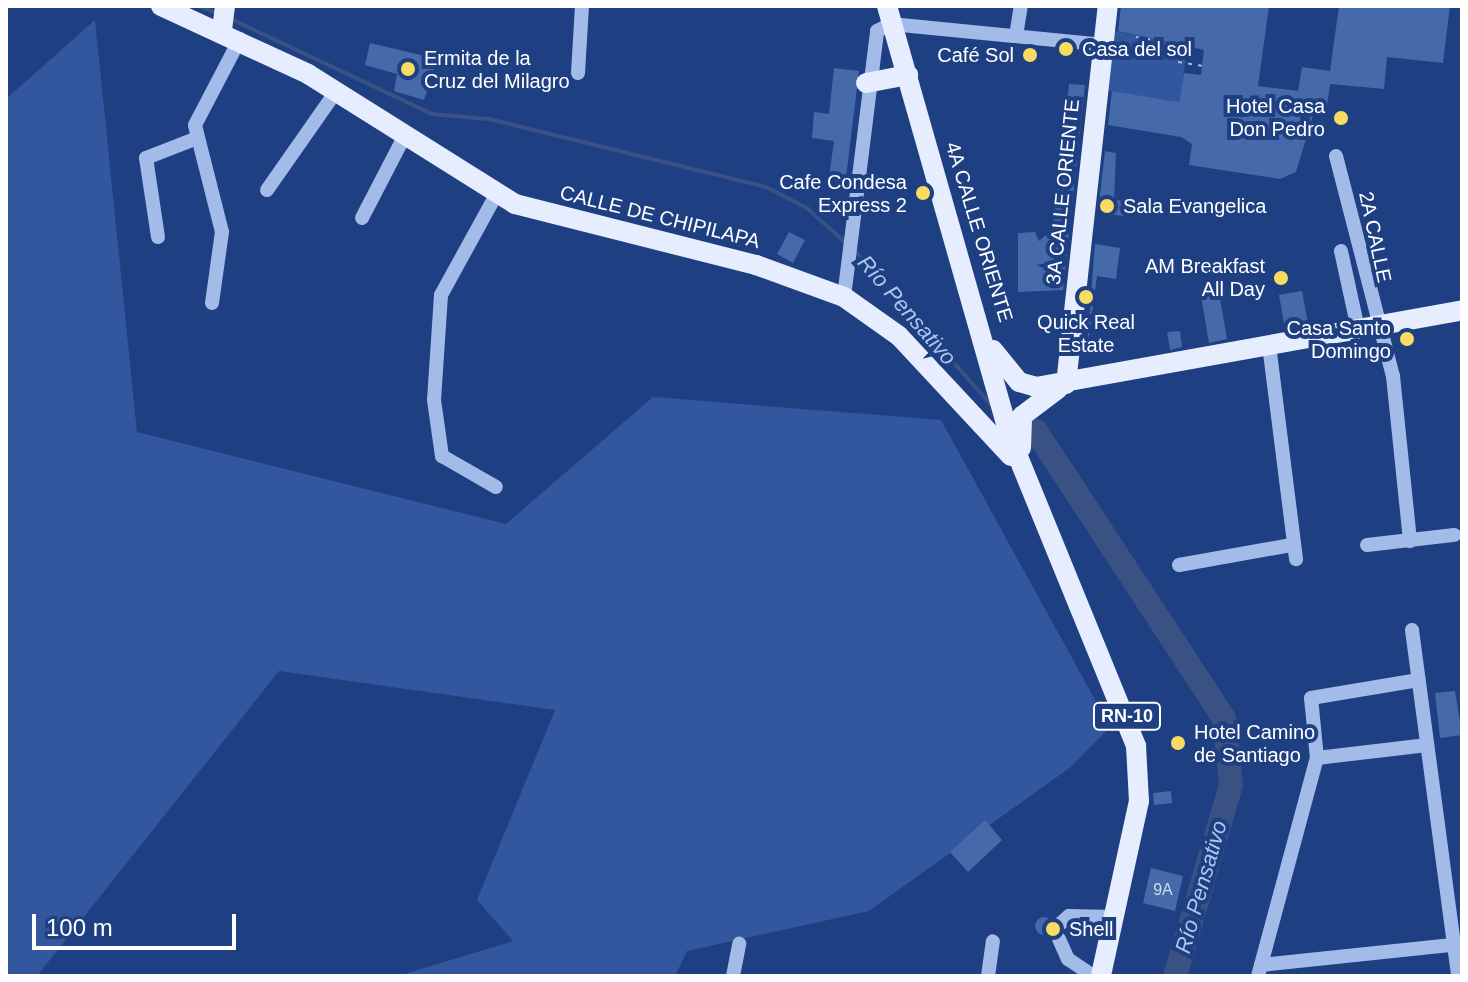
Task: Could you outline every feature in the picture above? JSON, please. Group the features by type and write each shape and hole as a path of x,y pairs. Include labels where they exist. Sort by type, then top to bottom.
{"main road":[{"name":"3A CALLE ORIENTE","path":"1066,384 1108,6"},
{"name":"CALLE DE CHIPILAPA","path":"170,10 231,28 337,90 496,195 770,269 844,297 920,356 1024,471"},
{"name":"4A CALLE ORIENTE","path":"889,15 1012,416"},
{"path":"866,83 908,75"},
{"path":"988,343 1019,382 1066,384 1462,310"},
{"path":"1012,416 1066,384"},
{"name":"RN-10","path":"1012,416 1024,471 1136,746 1139,801 1101,976"}],"street":[{"path":"578,73 582,6"},
{"path":"1016,36 1021,6"},
{"path":"844,297 848,232 873,38 889,15 1016,36 1104,45"},
{"path":"212,303 222,232 195,139 198,119 231,28"},
{"path":"267,190 337,90"},
{"path":"362,218 405,135"},
{"path":"158,237 146,158 195,139"},
{"name":"2A CALLE","path":"1336,156 1366,327"},
{"path":"496,195 441,295 434,400 442,456 496,487"},
{"path":"1341,251 1366,327 1393,376 1410,541"},
{"path":"1179,565 1293,552 1269,345"},
{"path":"1367,545 1454,535"},
{"path":"1412,630 1458,945 1458,976"},
{"path":"1418,680 1311,698 1317,758 1259,970 1458,945"},
{"path":"1317,758 1427,745"},
{"path":"1061,923 1069,916 1114,917"},
{"path":"1059,939 1068,959 1093,976"},
{"path":"988,976 993,941"},
{"path":"733,976 739,944"}],"path":[{"path":"1136,37 1160,41 1178,62 1202,66"}],"shaded area":[{"path":"95,20 137,432 506,524 653,397 941,420 1110,727 1071,767 869,911 687,951 675,976 398,976 513,941 477,900 555,710 279,671 37,976 6,976 6,99"},
{"path":"1111,30 1188,47 1179,102 1104,90"}],"building":[{"path":"1121,6 1269,6 1258,86 1298,91 1302,67 1330,71 1339,6 1450,6 1443,63 1387,57 1384,89 1330,84 1326,114 1314,112 1296,172 1280,179 1189,165 1192,144 1181,137 1108,125 1112,91 1179,102 1184,73 1201,75 1204,50 1118,31"},
{"name":"Ermita de la Cruz del Milagro","path":"370,43 438,59 424,100 394,91 397,74 365,65"},
{"path":"834,68 859,71 846,178 829,177 834,141 812,138 814,112 829,114"},
{"path":"1069,84 1085,85 1063,290 1018,292 1018,233 1035,232 1039,241 1053,228"},
{"path":"1105,151 1116,153 1114,200 1125,201 1124,216 1098,213"},
{"path":"789,232 805,240 793,263 777,254"},
{"path":"1095,244 1120,248 1116,279 1097,276 1086,360"},
{"path":"1302,291 1308,324 1285,329 1279,295"},
{"path":"1219,293 1227,339 1209,343 1201,296"},
{"path":"1180,331 1182,347 1170,350 1167,332"},
{"path":"1455,691 1462,735 1440,738 1435,693"},
{"path":"1171,791 1172,803 1154,805 1153,793"},
{"path":"985,820 1002,840 968,872 950,852"},
{"path":"1151,868 1183,876 1175,911 1143,903"},
{"path":"1044,917 1053,926 1044,935 1035,926"}],"waterway":[{"name":"Río Pensativo","path":"199,6 219,14"},
{"name":"Río Pensativo","path":"231,19 432,114 489,119 766,187 807,208 846,243"},
{"name":"Río Pensativo","path":"855,251 992,406"},
{"name":"Río Pensativo","path":"1028,425 1036,431"},
{"name":"Río Pensativo","path":"1036,431 1224,718 1231,785 1175,976"}],"place":[{"name":"Casa del sol","path":"1066,49"},
{"name":"Café Sol","path":"1030,55"},
{"name":"Ermita de la Cruz del Milagro","path":"408,69"},
{"name":"Hotel Casa Don Pedro","path":"1341,118"},
{"name":"Cafe Condesa Express 2","path":"923,193"},
{"name":"Sala Evangelica","path":"1107,206"},
{"name":"AM Breakfast All Day","path":"1281,278"},
{"name":"Quick Real Estate","path":"1086,297"},
{"name":"Casa Santo Domingo","path":"1407,339"},
{"name":"Hotel Camino de Santiago","path":"1178,743"},
{"name":"Shell","path":"1053,929"}]}
